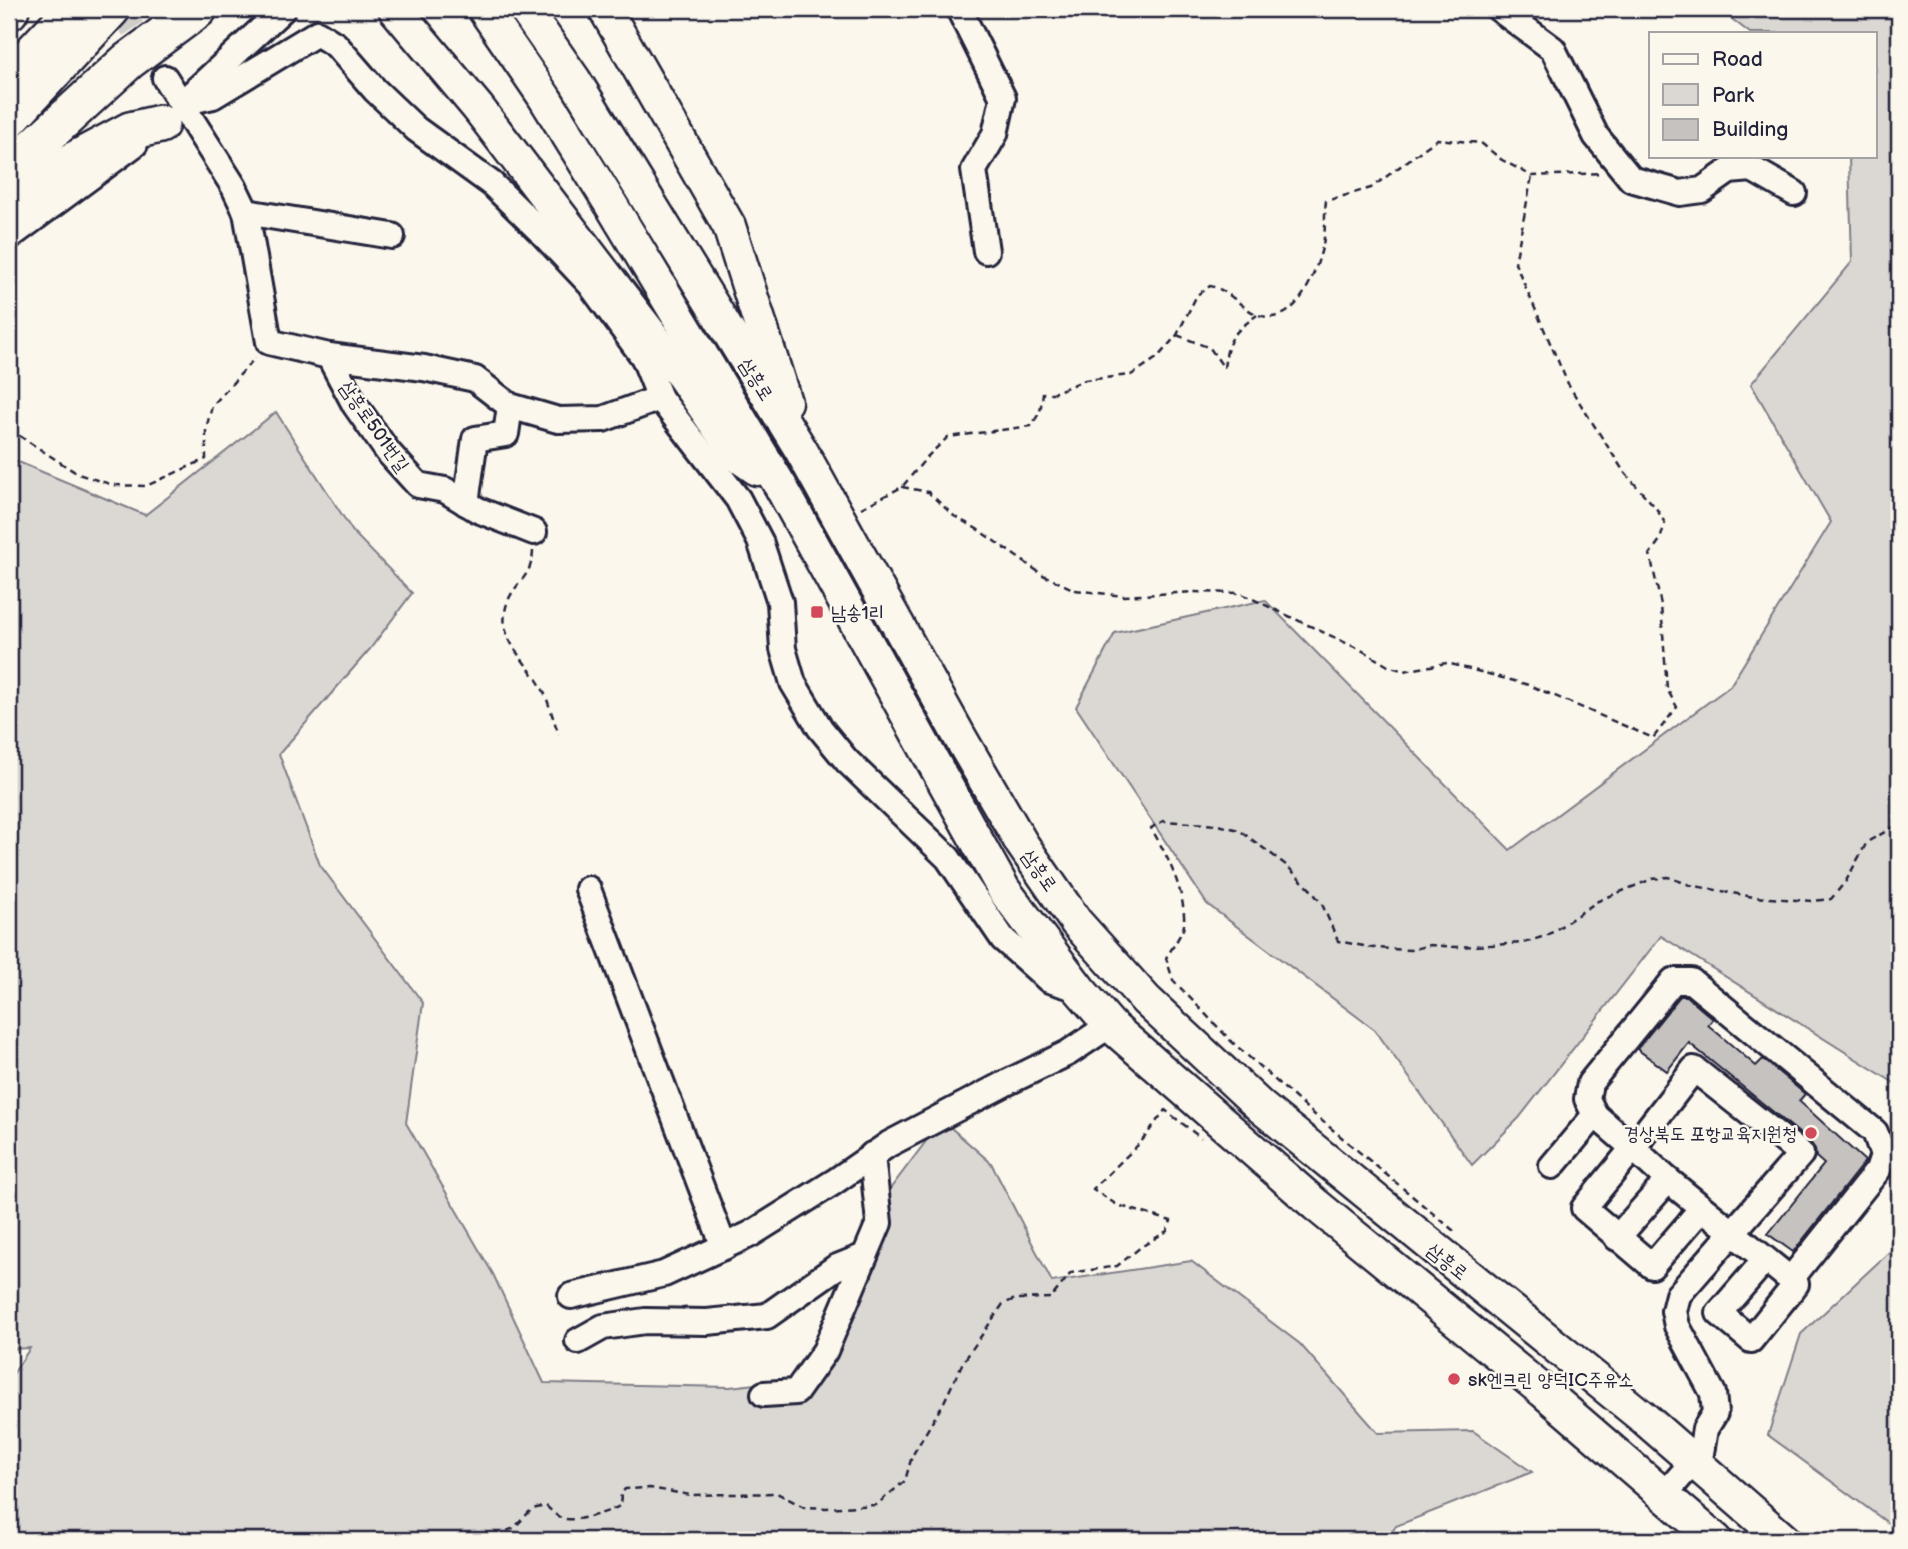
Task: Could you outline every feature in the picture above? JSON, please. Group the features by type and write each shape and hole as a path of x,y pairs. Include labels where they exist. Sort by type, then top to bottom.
{"highway":[{"path":"9,78 74,9"},
{"path":"9,119 111,9"},
{"path":"9,170 128,61 198,9"},
{"path":"9,200 130,131 171,113"}],"main road":[{"path":"395,9 478,108 682,375 737,455 781,487"},
{"name":"삼흥로","path":"484,9 570,138 781,487 1004,890 1079,989 1110,1025 1316,1205 1543,1391 1716,1540"},
{"name":"삼흥로","path":"525,9 575,81 801,450 1022,844 1076,922 1138,990 1261,1107 1645,1419 1784,1540"},
{"path":"606,9 729,226 801,450"}],"street":[{"path":"9,237 145,138 283,9"},
{"path":"959,9 1003,98 995,134 975,170 986,251"},
{"path":"1499,9 1553,49 1596,136 1631,179 1679,193 1702,190 1729,171 1752,169 1794,193"},
{"path":"171,113 213,96 317,33 336,45 375,90 416,128 492,184 590,284 644,358 660,398 738,499 760,541 780,602 783,649 793,683 820,729 847,761 948,858 1003,939 1049,980 1079,989"},
{"path":"165,78 171,113 234,187 246,212 269,342"},
{"path":"246,212 392,236"},
{"name":"삼흥로501번길","path":"269,342 329,356 424,368 475,379 510,406 558,420 603,419 660,398"},
{"name":"삼흥로501번길","path":"329,356 361,414 388,452 418,485 445,490 466,503 534,532"},
{"path":"644,358 682,375"},
{"path":"466,503 475,439 506,434 510,406"},
{"path":"588,889 724,1247"},
{"path":"1765,1260 1719,1313 1751,1340 1796,1284 1668,1180 1595,1115 1587,1099 1590,1083 1600,1069 1673,981 1692,981 1875,1132 1883,1155 1878,1170 1791,1279"},
{"path":"571,1296 664,1274 751,1234 889,1144 1068,1054 1110,1025"},
{"path":"1663,1496 1701,1452 1705,1429 1715,1413 1713,1393 1678,1326 1674,1311 1678,1295 1731,1231 1801,1154 1694,1069 1584,1208 1652,1266 1702,1209"},
{"path":"1552,1166 1595,1115"},
{"path":"764,1394 796,1392 825,1351 879,1223 872,1155"},
{"path":"1617,1238 1668,1180"},
{"path":"578,1342 603,1327 645,1321 707,1322 767,1316 835,1268 865,1256"}],"path":[{"path":"839,520 902,487 948,437 1031,426 1040,412 1043,393 1053,393 1085,380 1131,375 1157,358 1177,335 1197,295 1210,286 1223,289 1257,314 1274,317 1293,308 1310,285 1324,242 1326,201 1371,188 1437,139 1481,143 1502,160 1532,176 1625,171"},
{"path":"902,487 928,492 954,516 1043,575 1075,590 1123,596 1194,592 1240,593 1363,651 1388,666 1404,671 1447,663 1529,685 1653,738 1677,707 1667,689 1661,605 1650,554 1660,540 1665,523 1657,508 1624,472 1569,386 1515,263 1532,176"},
{"path":"1177,335 1210,348 1224,368 1227,346 1235,332 1257,314"},
{"path":"9,429 78,474 113,485 146,486 206,458 206,429 212,406 269,342"},
{"path":"534,532 533,564 523,581 510,593 504,615 508,638 543,689 559,734"}],"green space":[{"path":"1719,9 1899,9 1899,1086 1661,936 1519,1118 1472,1165 1375,1030 1207,904 1076,707 1115,633 1265,600 1510,850 1730,686 1831,522 1751,384 1852,262 1849,158 1876,158 1876,32 1749,32"},
{"path":"276,412 353,532 412,593 370,649 279,754 320,865 423,1003 406,1123 493,1274 544,1383 730,1387 806,1378 878,1205 942,1120 991,1163 1052,1282 1191,1261 1300,1344 1378,1433 1473,1431 1532,1472 1396,1526 1386,1540 9,1540 9,1380 30,1348 9,1349 9,458 145,515"},
{"path":"1899,1243 1899,1531 1768,1435 1801,1334"}],"building":[{"name":"경상북도 포항교육지원청","path":"1680,996 1686,996 1713,1019 1708,1025 1756,1066 1763,1059 1805,1094 1799,1101 1865,1161 1793,1252 1768,1234 1824,1164 1816,1157 1810,1142 1689,1043 1667,1071 1637,1049"}],"tunnel":[{"path":"120,9 165,78"}],"place":[{"name":"남송1리","path":"817,612"},
{"name":"경상북도 포항교육지원청","path":"1811,1133"},
{"name":"sk엔크린 양덕IC주유소","path":"1454,1379"}]}
